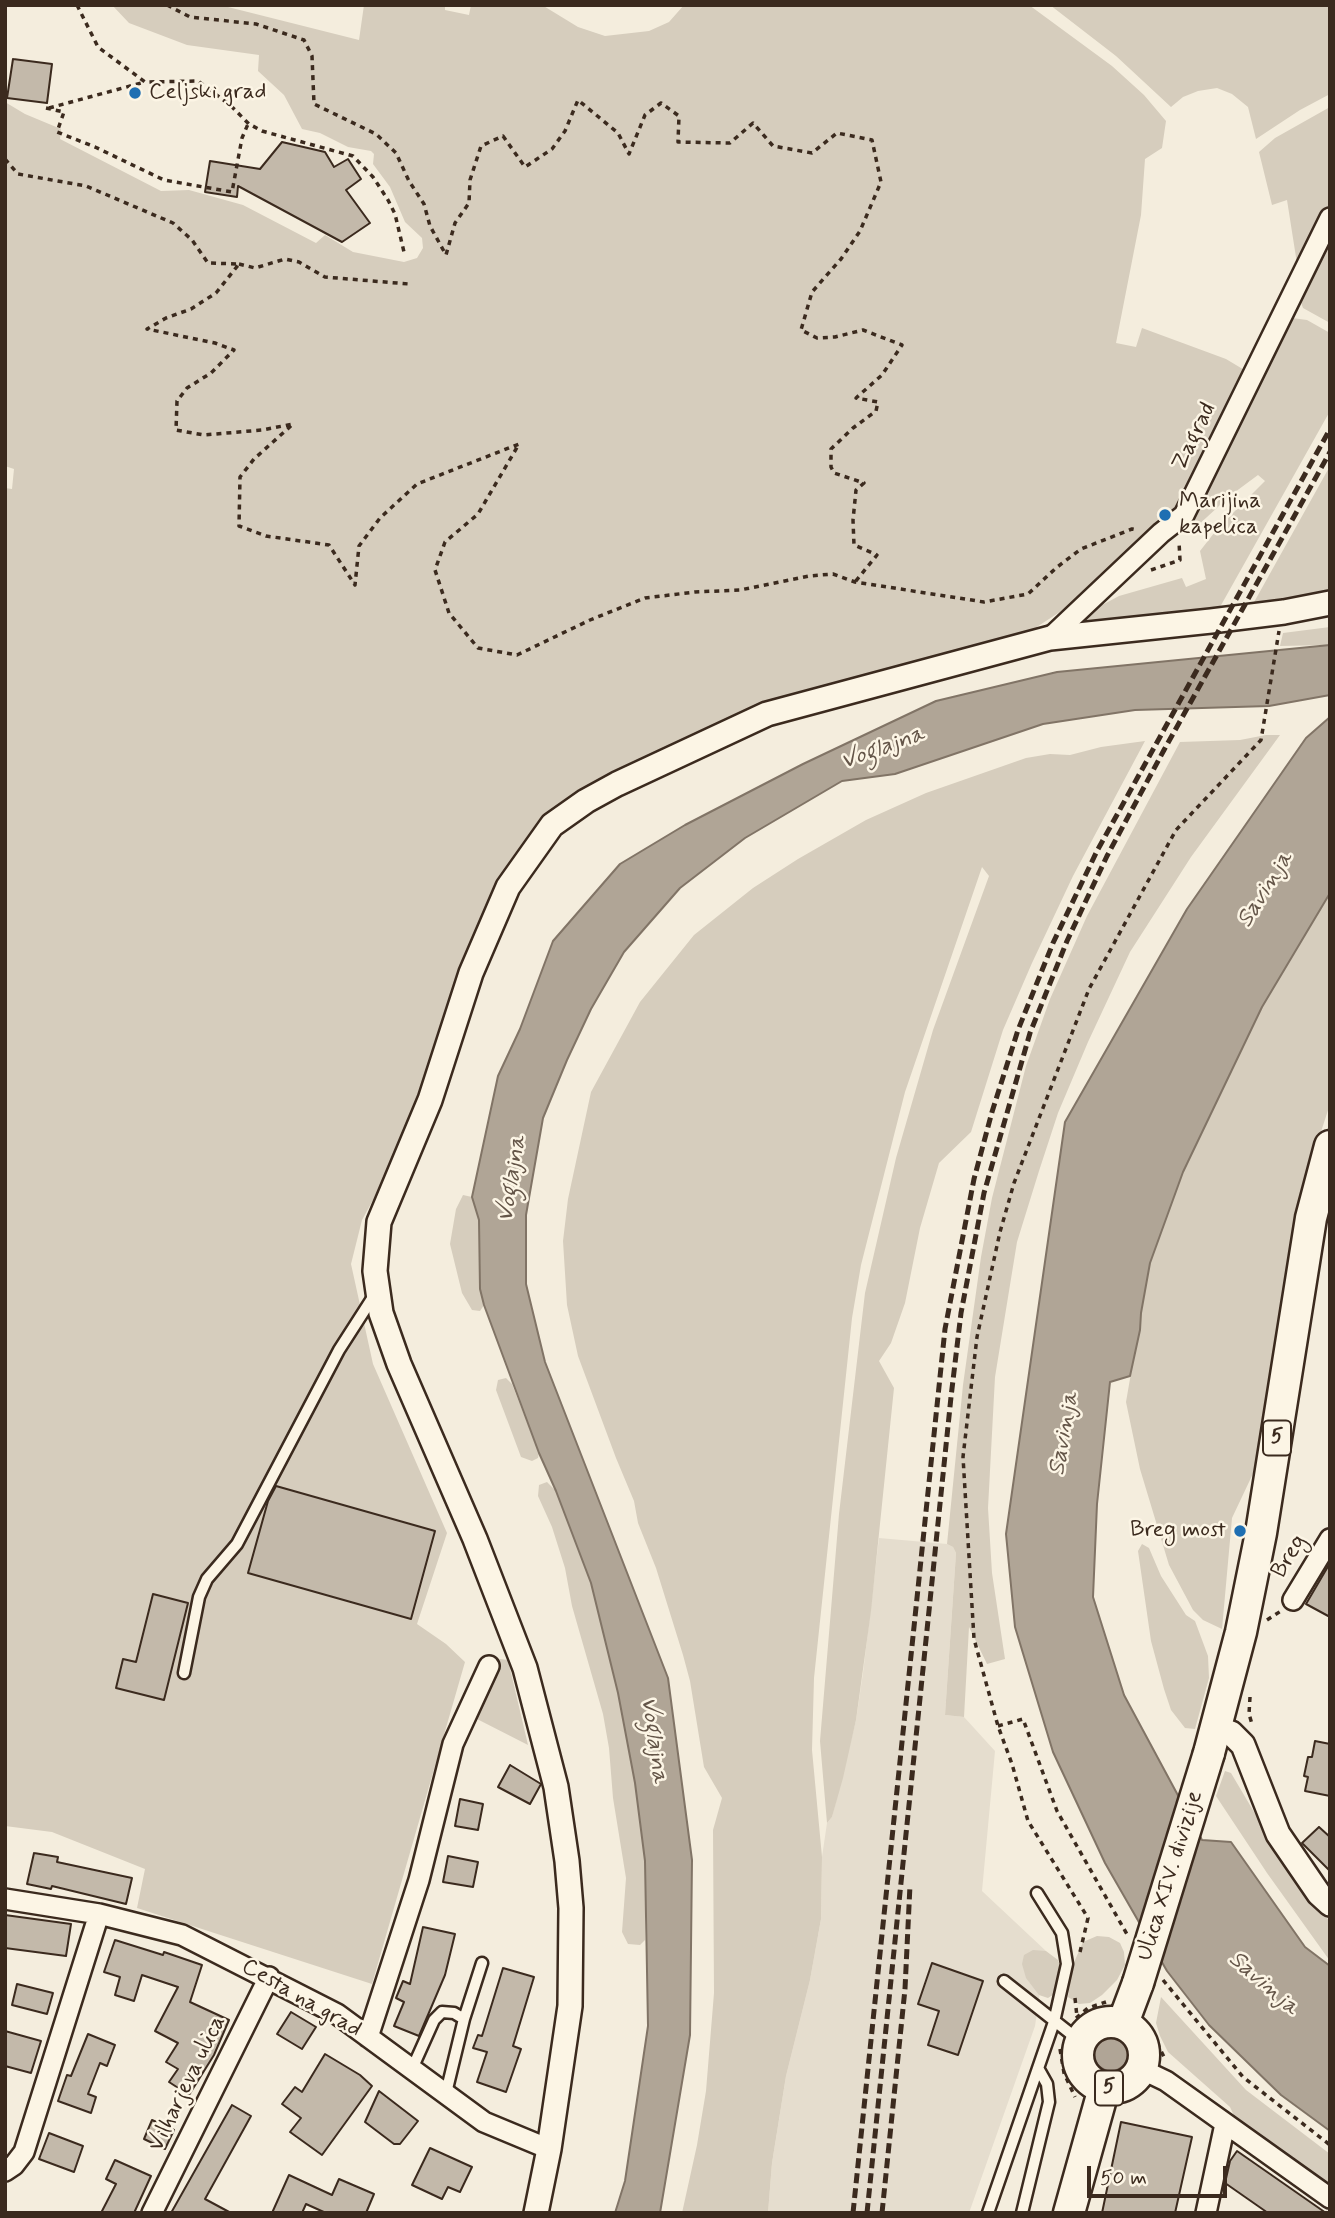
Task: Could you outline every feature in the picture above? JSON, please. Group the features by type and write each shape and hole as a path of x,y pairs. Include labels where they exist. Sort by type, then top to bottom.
{"main road":[{"name":"5","path":"1213,1741 1241,1632 1262,1533 1311,1218 1330,1146"},
{"name":"Ulica XIV. divizije","path":"1134,2020 1138,1983 1213,1741"},
{"name":"5","path":"1069,2213 1113,2097 1130,2082 1153,2075 1144,2059 1144,2048 1139,2037 1132,2029 1134,2020 1102,2022 1085,2033 1074,2029 1081,2070 1086,2078 1113,2097"}],"street":[{"name":"Zagrad","path":"1050,638 1160,533 1184,515 1330,218"},
{"path":"536,2213 549,2149 570,2006 571,1908 556,1787 525,1668 475,1539 399,1364 381,1313 374,1271 379,1222 430,1100 471,973 508,887 552,825 617,784 767,714 1050,638 1284,612 1330,603"},
{"name":"Breg","path":"1293,1600 1330,1539"},
{"path":"368,2037 419,1880 453,1744 489,1667"},
{"path":"1213,1741 1231,1733 1243,1745 1278,1834 1319,1894 1330,1904"},
{"name":"Cesta na grad","path":"5,1899 99,1914 182,1935 337,2014 484,2122 549,2149"},
{"path":"5,2171 14,2165 24,2152 99,1914"},
{"name":"Vilharjeva ulica","path":"152,2213 269,1977"},
{"path":"1153,2075 1330,2198"},
{"path":"1206,2213 1224,2124"}],"lane":[{"path":"184,1673 199,1597 207,1579 237,1544 339,1350 378,1291"},
{"path":"989,2213 1054,2022 1067,1964 1062,1933 1037,1893"},
{"path":"446,2093 464,2019 482,1963"},
{"path":"1004,1980 1054,2022 1074,2029"},
{"path":"412,2069 434,2020 442,2012 454,2013 464,2019"},
{"path":"1022,2213 1049,2102 1046,2084 1038,2068"}],"path":[{"path":"77,5 98,47 145,82"},
{"path":"167,5 190,17 256,24 304,40 312,56 314,104 376,134 396,153 424,204 430,226 446,255 455,223 469,203 470,180 481,146 503,136 525,167 552,149 565,131 578,100 618,133 629,154 645,115 661,103 679,116 678,142 730,143 753,123 773,146 812,153 837,134 872,140 881,182 860,231 841,259 812,292 800,330 817,338 863,330 902,345 882,375 856,398 878,402 876,411 831,449 831,467 834,473 864,483 856,490 853,520 855,545 877,555 855,582"},
{"path":"249,124 242,138 232,192 164,180 95,146 57,132 64,113 46,108 145,82 198,81 230,105 249,124 272,134 353,156 373,177 388,200 395,214 404,252"},
{"path":"5,159 18,174 86,186 173,223 192,240 208,263 239,264 255,268 285,259 299,262 325,277 409,284"},
{"path":"239,264 216,293 191,309 166,318 147,330 215,343 234,350 211,373 187,388 177,401 176,430 204,435 262,430 293,424 254,459 240,477 239,526 266,536 329,545 355,584 359,546 380,518 417,484 519,444 478,514 445,542 435,570 449,613 478,648 517,655 590,620 645,598 740,590 808,576 833,574 855,582 984,602 1028,594 1081,549 1132,529 1178,539 1180,559 1143,573"},
{"path":"1080,1955 1088,1918 1028,1821 974,1639 963,1457 977,1337 1014,1182 1089,989 1176,830 1261,740 1280,629"},
{"path":"998,1726 1023,1719"},
{"path":"1073,2106 1075,2095 1064,2073 1060,2048 1074,2029 1076,1987"},
{"path":"1113,2097 1148,2091 1159,2093 1153,2075 1172,2071 1155,2043 1134,2020"}],"shaded area":[{"path":"112,5 220,5 359,40 364,5 445,5 445,10 469,15 471,5 542,5 578,27 605,36 649,31 669,22 684,5 1029,5 1112,66 1144,95 1166,121 1162,148 1145,159 1141,215 1116,343 1136,347 1142,328 1226,359 1246,371 1173,515 1072,604 1026,634 793,693 662,749 601,781 500,880 457,972 406,1140 362,1220 351,1264 373,1364 447,1533 417,1624 446,1644 465,1662 372,1984 137,1908 145,1869 52,1832 5,1826 5,488 12,489 14,469 5,466 5,102 25,114 61,129 60,139 161,191 189,190 243,205 316,243 325,235 353,252 404,262 417,258 423,248 422,238 405,222 390,187 373,164 374,154 371,151 348,147 320,133 302,129 284,95 258,71 259,55 187,45 129,23"},
{"path":"1050,5 1330,5 1330,94 1256,139 1248,107 1232,94 1217,88 1198,91 1183,97 1171,107 1116,56"},
{"path":"1330,107 1330,214 1298,270 1287,200 1272,205 1259,152 1275,138"},
{"path":"1330,240 1330,323 1303,308 1299,297"},
{"path":"1292,318 1307,320 1330,333 1330,411 1220,607 1079,625 1089,612 1119,596 1182,578 1186,587 1206,579 1200,551 1218,528 1265,481 1258,475 1195,528 1186,523 1280,331"},
{"path":"1330,466 1330,592 1282,602 1253,604"},
{"path":"1330,627 1330,645 1280,646 1283,633"},
{"path":"1280,735 1191,857 1130,952 1058,1113 1039,1171 1017,1242 995,1377 988,1508 992,1573 1005,1659 987,1664 969,1627 964,1717 945,1715 956,1553 953,1547 947,1544 963,1385 992,1198 1026,1066 1050,999 1087,916 1180,742 1240,740"},
{"path":"1145,741 1073,876 1032,963 1003,1030 971,1132 939,1163 920,1228 905,1303 891,1343 879,1361 894,1388 871,1611 856,1720 843,1778 832,1817 827,1823 820,1741 839,1514 865,1293 896,1158 933,1030 989,876 982,867 905,1092 861,1265 852,1318 814,1678 812,1750 822,1857 821,1919 810,1980 786,2076 772,2163 768,2213 682,2213 706,2091 714,1993 713,1830 722,1798 704,1767 683,1655 656,1568 638,1523 634,1501 578,1356 567,1305 563,1241 568,1199 591,1092 640,1002 694,935 753,888 798,859 866,820 926,793 1026,758 1050,754 1070,755 1101,747"},
{"path":"1330,893 1330,1104 1318,1141 1258,1463 1232,1518 1222,1629 1203,1620 1193,1610 1169,1565 1140,1469 1126,1402 1150,1263 1183,1172 1262,1007"},
{"path":"463,1195 472,1197 479,1220 480,1289 484,1305 480,1311 472,1310 462,1293 450,1244 456,1209"},
{"path":"506,1378 512,1384 539,1453 538,1458 532,1461 521,1457 496,1390 498,1380"},
{"path":"547,1482 556,1491 591,1583 618,1693 635,1783 645,1861 645,1940 640,1945 628,1944 622,1932 626,1878 613,1798 609,1748 603,1714 572,1606 565,1568 552,1527 538,1496 539,1485"},
{"path":"879,1538 947,1544 953,1547 956,1553 945,1715 964,1717 995,1751 982,1891 1046,1951 1035,2026 969,2213 768,2213 772,2163 786,2076 810,1980 821,1919 822,1857 827,1823 832,1817 856,1720"},
{"path":"1142,1544 1149,1548 1161,1576 1186,1615 1195,1621 1208,1656 1209,1678 1195,1729 1185,1728 1171,1710 1164,1689 1151,1641 1138,1551"},
{"path":"500,1659 508,1660 528,1745 477,1719"},
{"path":"1225,1771 1231,1773 1290,1873 1313,1905 1330,1921 1330,1961 1216,1796"},
{"path":"1097,1936 1109,1937 1120,1943 1125,1965 1117,1980 1102,1995 1090,2003 1079,2004 1068,1997 1072,1967 1083,1942"},
{"path":"1033,1950 1046,1951 1058,1960 1061,1968 1056,1993 1048,1998 1039,1995 1026,1978 1022,1964 1024,1955"},
{"path":"1161,1997 1246,2090 1330,2154 1330,2187 1236,2120 1230,2107 1168,2052 1156,2023"}],"water":[{"name":"Voglajna","path":"1330,645 1330,695 1269,706 1135,710 1043,724 895,774 842,781 745,838 680,888 624,952 591,1009 567,1060 543,1118 526,1215 526,1284 545,1362 668,1678 692,1860 690,2035 660,2213 615,2213 625,2181 648,2026 645,1861 635,1783 618,1693 591,1583 484,1305 480,1289 479,1220 472,1197 498,1076 520,1029 553,941 620,864 685,825 803,764 936,701 1057,672"},
{"name":"Savinja","path":"1330,717 1330,893 1262,1007 1183,1172 1150,1263 1130,1376 1110,1382 1097,1504 1093,1597 1124,1695 1202,1840 1231,1842 1305,1947 1330,1966 1330,2131 1281,2095 1209,2025 1167,1971 1105,1863 1053,1752 1015,1627 1006,1534 1065,1122 1187,909 1306,738"},
{"path":"1111,2037 1123,2042 1128,2054 1123,2066 1111,2071 1099,2066 1094,2054 1099,2042"}],"building":[{"path":"13,59 52,64 47,103 7,98"},
{"path":"282,142 325,152 334,167 348,159 361,179 346,190 370,223 342,242 238,186 237,197 205,192 210,161 260,169"},
{"path":"276,1486 435,1531 411,1619 248,1573 268,1501"},
{"path":"1330,1563 1330,1617 1306,1604"},
{"path":"153,1594 188,1603 164,1700 116,1688 123,1659 136,1662"},
{"path":"1315,1741 1330,1744 1330,1796 1305,1791 1308,1777 1304,1776"},
{"path":"510,1765 541,1784 530,1804 498,1787"},
{"path":"460,1799 483,1804 478,1830 455,1826"},
{"path":"1319,1827 1330,1837 1330,1871 1302,1843"},
{"path":"34,1853 58,1857 57,1862 132,1878 126,1904 52,1886 51,1889 27,1884"},
{"path":"448,1856 478,1862 473,1887 443,1882"},
{"path":"5,1915 71,1924 66,1956 5,1948"},
{"path":"423,1927 455,1934 445,1975 419,2036 394,2026 404,2002 396,1998 403,1981 410,1984"},
{"path":"115,1940 202,1965 190,2002 229,2020 214,2055 189,2095 169,2082 178,2069 166,2062 178,2043 155,2031 178,1987 142,1975 134,2001 115,1995 120,1977 104,1972"},
{"path":"932,1963 983,1981 958,2055 928,2045 939,2011 918,2004"},
{"path":"503,1968 534,1977 513,2046 521,2049 506,2092 477,2082 487,2052 473,2048 478,2035 482,2036"},
{"path":"17,1984 53,1993 47,2014 12,2005"},
{"path":"291,2012 316,2027 302,2049 277,2034"},
{"path":"5,2031 41,2041 31,2073 5,2066"},
{"path":"88,2034 115,2045 107,2066 100,2063 88,2094 96,2097 91,2113 58,2101 67,2075 71,2076"},
{"path":"325,2054 360,2075 372,2086 322,2155 290,2132 301,2118 282,2104 295,2087 302,2092"},
{"path":"379,2091 418,2121 400,2144 394,2144 365,2122"},
{"path":"232,2105 251,2116 205,2199 231,2213 171,2213"},
{"path":"152,2120 174,2130 165,2149 144,2139"},
{"path":"1121,2122 1192,2137 1175,2213 1102,2213"},
{"path":"49,2133 83,2146 74,2172 39,2159"},
{"path":"430,2148 472,2167 460,2192 448,2187 442,2199 412,2185"},
{"path":"1237,2151 1326,2213 1268,2213 1225,2183 1230,2161"},
{"path":"115,2160 151,2176 134,2213 101,2213 116,2184 106,2179"},
{"path":"289,2175 332,2195 339,2179 374,2194 366,2213 326,2213 306,2204 302,2213 272,2213"}],"railway":[{"path":"853,2213 945,1329 974,1179 1018,1030 1053,943 1097,851 1330,429"},
{"path":"867,2213 951,1397 961,1313 984,1193 1030,1033 1067,941 1107,856 1164,750 1330,452"},
{"path":"882,2213 905,1989 910,1885"}],"place":[{"name":"Celjski grad","path":"135,93"},
{"name":"Marijina kapelica","path":"1165,515"},
{"name":"Breg most","path":"1240,1531"}]}
